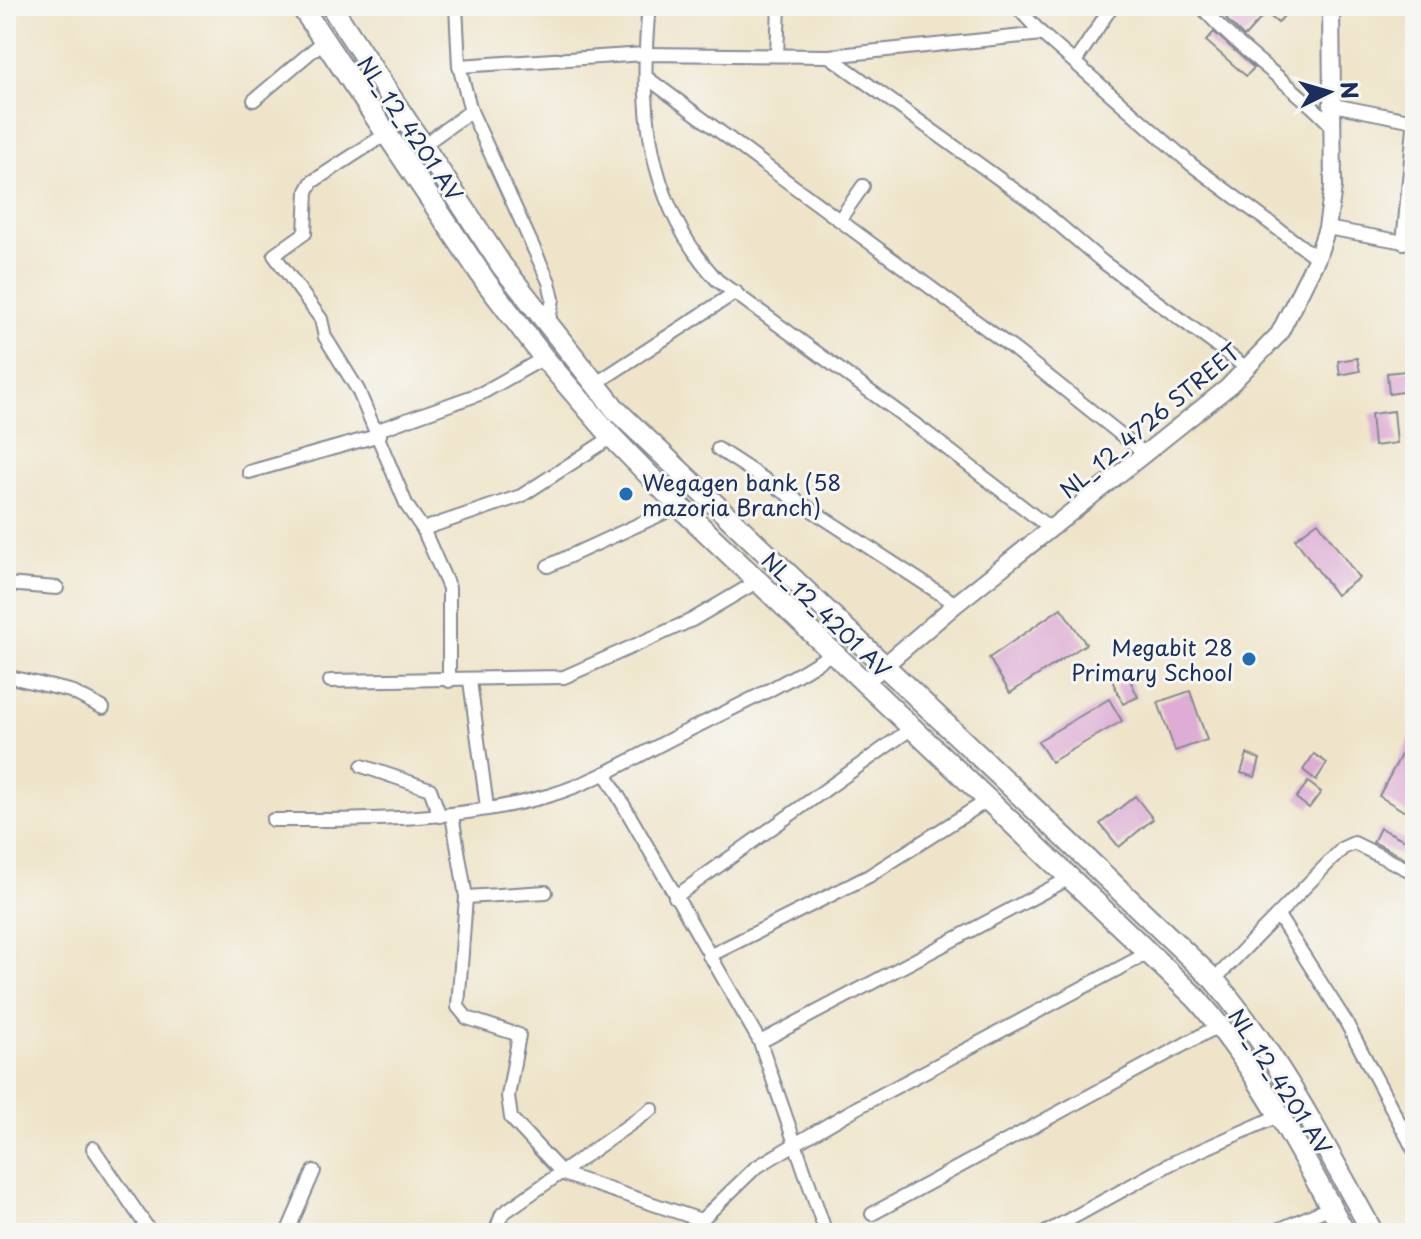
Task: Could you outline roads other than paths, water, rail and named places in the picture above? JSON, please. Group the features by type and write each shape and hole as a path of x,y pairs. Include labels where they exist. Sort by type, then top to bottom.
{"main road":[{"name":"NL_12_4201 AV","path":"301,6 486,282 544,358 612,437 679,506 1220,1025 1278,1116 1345,1233"},
{"name":"NL_12_4201 AV","path":"331,6 502,266 595,384 665,459 1214,980 1240,1010 1292,1090 1373,1233"}],"street":[{"path":"456,6 459,66 471,111 549,282 553,299 548,325"},
{"path":"649,6 645,54 646,123 663,197 681,234 699,261 717,280 1051,529"},
{"path":"777,55 779,6"},
{"path":"1016,6 1042,34 1192,165 1317,258"},
{"path":"1075,62 1112,6"},
{"path":"1201,6 1244,52 1297,91 1332,126"},
{"name":"NL_12_4726 STREET","path":"864,683 956,604 1248,369 1279,334 1317,258 1327,228 1333,187 1331,6"},
{"path":"459,66 645,54 829,56 1042,34"},
{"path":"254,100 324,41"},
{"path":"829,56 1037,206 1103,262 1248,369"},
{"path":"646,77 840,219 1144,453"},
{"path":"1327,228 1409,244 1414,119 1333,105"},
{"path":"422,146 471,111"},
{"path":"386,134 312,182 307,191 305,233 274,255 321,319 325,337 379,432 403,497 423,529 449,588 449,681"},
{"path":"840,219 863,186"},
{"path":"595,384 736,292"},
{"path":"249,472 379,432 482,393 544,358"},
{"path":"423,529 521,496 612,437"},
{"path":"718,449 956,604"},
{"path":"548,566 679,506"},
{"path":"330,681 544,680 583,671 692,620 758,581"},
{"path":"6,584 57,588"},
{"path":"273,820 446,815 552,794 605,773 803,673 834,652"},
{"path":"6,676 70,691 103,708"},
{"path":"470,681 487,807"},
{"path":"675,897 912,728"},
{"path":"362,766 430,789 446,815 466,897 458,1007 467,1018 519,1035 508,1096 511,1118 563,1174 701,1220"},
{"path":"605,773 760,1042 826,1233"},
{"path":"709,956 869,876 988,800"},
{"path":"1214,980 1279,917 1343,848 1354,843 1415,873"},
{"path":"760,1042 1070,878"},
{"path":"466,897 546,892"},
{"path":"1279,917 1346,1022 1415,1152"},
{"path":"688,1233 755,1168 1148,953"},
{"path":"872,1214 1220,1025"},
{"path":"495,1233 502,1214 652,1109"},
{"path":"1045,1233 1172,1163 1278,1116"},
{"path":"93,1148 151,1233"},
{"path":"287,1233 314,1171"},
{"path":"1271,1233 1331,1207"}],"place":[{"name":"Wegagen bank (58 mazoria Branch)","path":"626,494"},
{"name":"Megabit 28 Primary School","path":"1249,659"}]}
